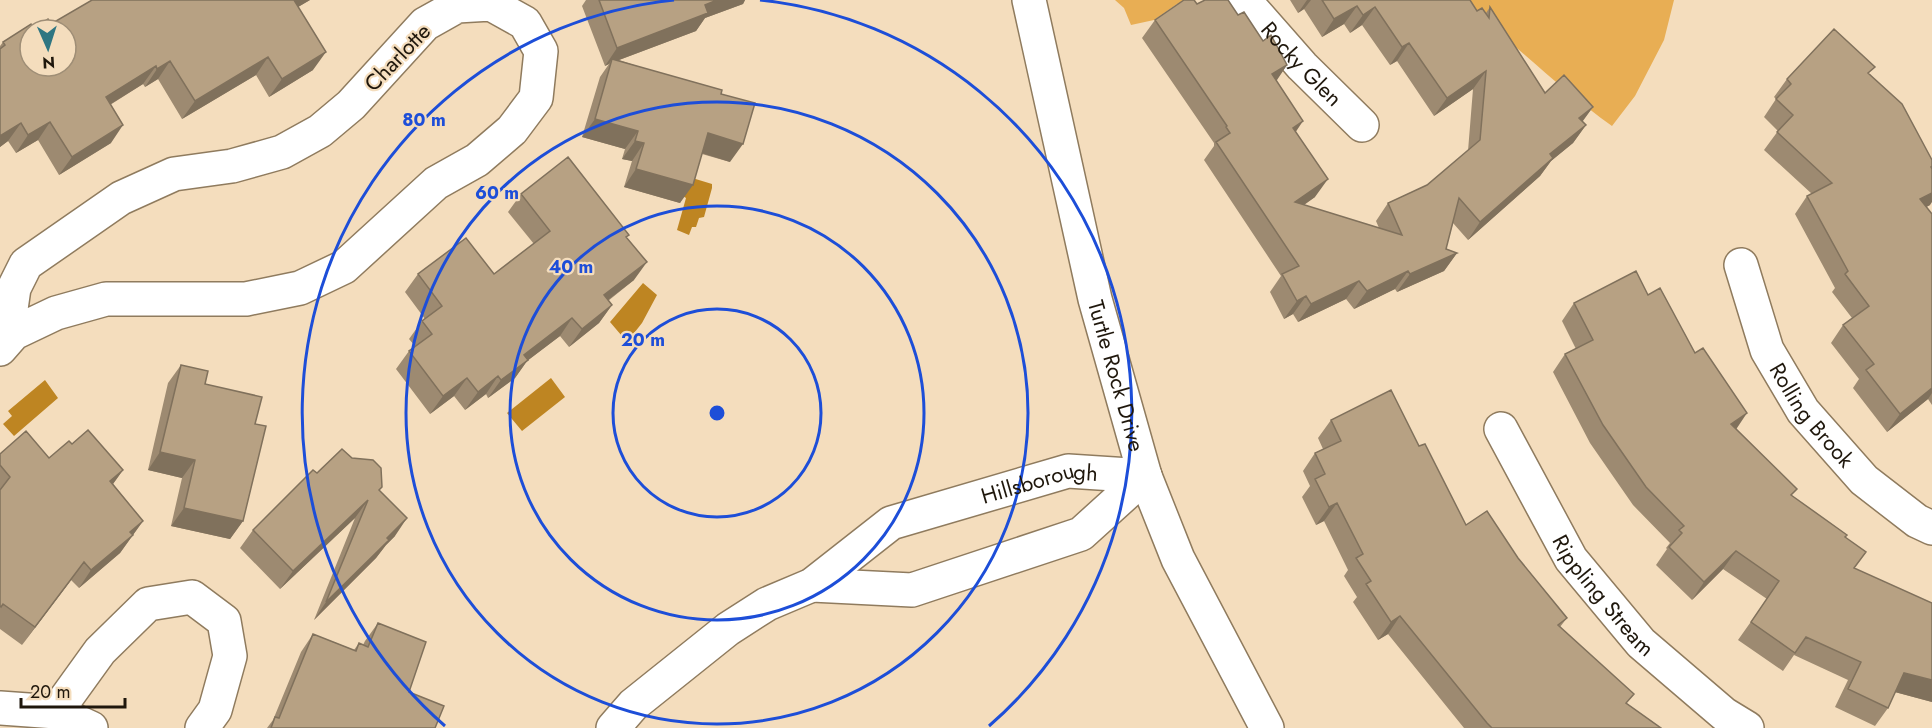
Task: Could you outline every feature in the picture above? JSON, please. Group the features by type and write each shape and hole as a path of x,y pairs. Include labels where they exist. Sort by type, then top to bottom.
{"street":[{"name":"Turtle Rock Drive","path":"1029,0 1095,299 1144,476 1178,559 1267,728"},
{"name":"Rocky Glen","path":"1244,0 1302,66 1362,125"},
{"name":"Charlotte","path":"491,4 525,23 541,51 536,98 512,130 477,160 436,183 344,267 300,288 246,299 106,299 56,313 7,341 14,288 26,264 121,198 174,174 232,166 282,152 320,131 351,105 425,24 457,6 491,4"},
{"name":"Rolling Brook","path":"1741,265 1767,350 1803,411 1864,480 1917,521 1932,528"},
{"name":"Rippling Stream","path":"1501,429 1571,559 1641,643 1724,714 1748,728"},
{"name":"Hillsborough","path":"613,728 633,705 728,629 767,604 812,585 891,523 1068,471 1144,476"},
{"name":"Hillsborough","path":"812,585 912,590 1081,534 1144,476"},
{"path":"56,712 100,651 148,604 192,597 224,621 231,657 214,710 202,728"},
{"path":"0,708 56,712 91,728"}],"shaded area":[{"path":"1115,0 1195,0 1196,3 1183,9 1177,4 1154,20 1131,25 1124,8"},
{"path":"1461,0 1674,0 1664,40 1635,96 1612,126 1554,81"},
{"path":"689,177 712,184 712,188 704,217 699,218 696,227 692,227 689,235 677,230"},
{"path":"643,283 657,295 642,323 627,342 610,322"},
{"path":"551,378 565,397 522,431 507,413"},
{"path":"45,380 58,398 14,436 3,424 12,416 8,411"}],"building":[{"path":"92,0 294,0 326,52 282,79 268,57 195,101 170,61 157,69 156,66 106,97 123,125 72,157 50,122 28,135 21,123 0,136 0,49 5,45 3,42 18,32 18,78 78,78 78,18 61,18"},
{"path":"599,0 717,0 705,5 708,13 617,48"},
{"path":"1184,0 1194,0 1197,4 1205,0 1228,0 1238,15 1244,12 1263,41 1271,35 1287,65 1272,74 1303,121 1293,128 1328,179 1295,202 1402,235 1388,203 1427,185 1480,140 1486,71 1447,98 1409,43 1402,47 1375,7 1363,15 1357,6 1334,19 1322,0 1470,0 1477,11 1482,8 1489,18 1490,7 1545,93 1564,75 1593,107 1579,118 1586,125 1550,154 1553,158 1480,222 1459,198 1446,249 1457,253 1410,274 1408,271 1367,291 1359,281 1311,304 1306,296 1297,301 1282,274 1299,266 1216,142 1230,133 1227,126 1155,20"},
{"path":"1834,29 1875,67 1868,73 1902,104 1932,160 1932,193 1920,199 1932,214 1932,388 1900,414 1866,370 1874,364 1843,325 1869,306 1845,274 1848,271 1807,196 1832,183 1777,132 1793,115 1776,99 1791,84 1787,79"},
{"path":"612,59 722,90 721,94 755,103 743,144 708,133 693,185 636,169 644,143 635,141 638,131 595,119"},
{"path":"568,157 629,235 626,237 647,262 604,295 612,305 582,329 572,318 524,355 528,360 501,380 498,376 478,392 467,378 443,396 409,351 432,334 422,321 442,306 418,274 466,238 494,274 550,231 521,194"},
{"path":"1636,271 1648,295 1660,288 1695,353 1703,348 1747,413 1731,424 1797,489 1791,495 1847,535 1845,537 1866,552 1854,568 1932,603 1932,680 1904,673 1888,708 1848,689 1861,662 1806,637 1795,653 1751,622 1779,581 1736,551 1704,582 1669,547 1682,533 1679,530 1684,526 1646,487 1603,425 1565,354 1593,340 1574,303"},
{"path":"181,365 208,371 205,384 262,397 255,424 266,426 243,521 184,508 195,460 160,452"},
{"path":"1391,390 1419,446 1425,444 1466,525 1487,511 1518,558 1567,618 1558,625 1634,694 1626,703 1661,728 1492,728 1400,616 1391,622 1366,584 1371,581 1356,558 1363,554 1337,503 1329,507 1315,479 1325,474 1315,453 1341,441 1331,420"},
{"path":"88,430 123,470 110,481 143,521 130,532 133,535 91,570 84,562 35,627 3,604 0,606 0,490 10,477 0,465 0,454 26,431 49,458 69,441 72,444"},
{"path":"342,449 352,458 373,460 381,468 382,487 379,490 407,518 387,538 389,540 326,602 368,500 293,571 253,530 313,470 317,473"},
{"path":"378,623 426,642 409,692 444,706 435,728 271,728 275,717 279,718 313,634 356,651 359,643 368,647"}]}
